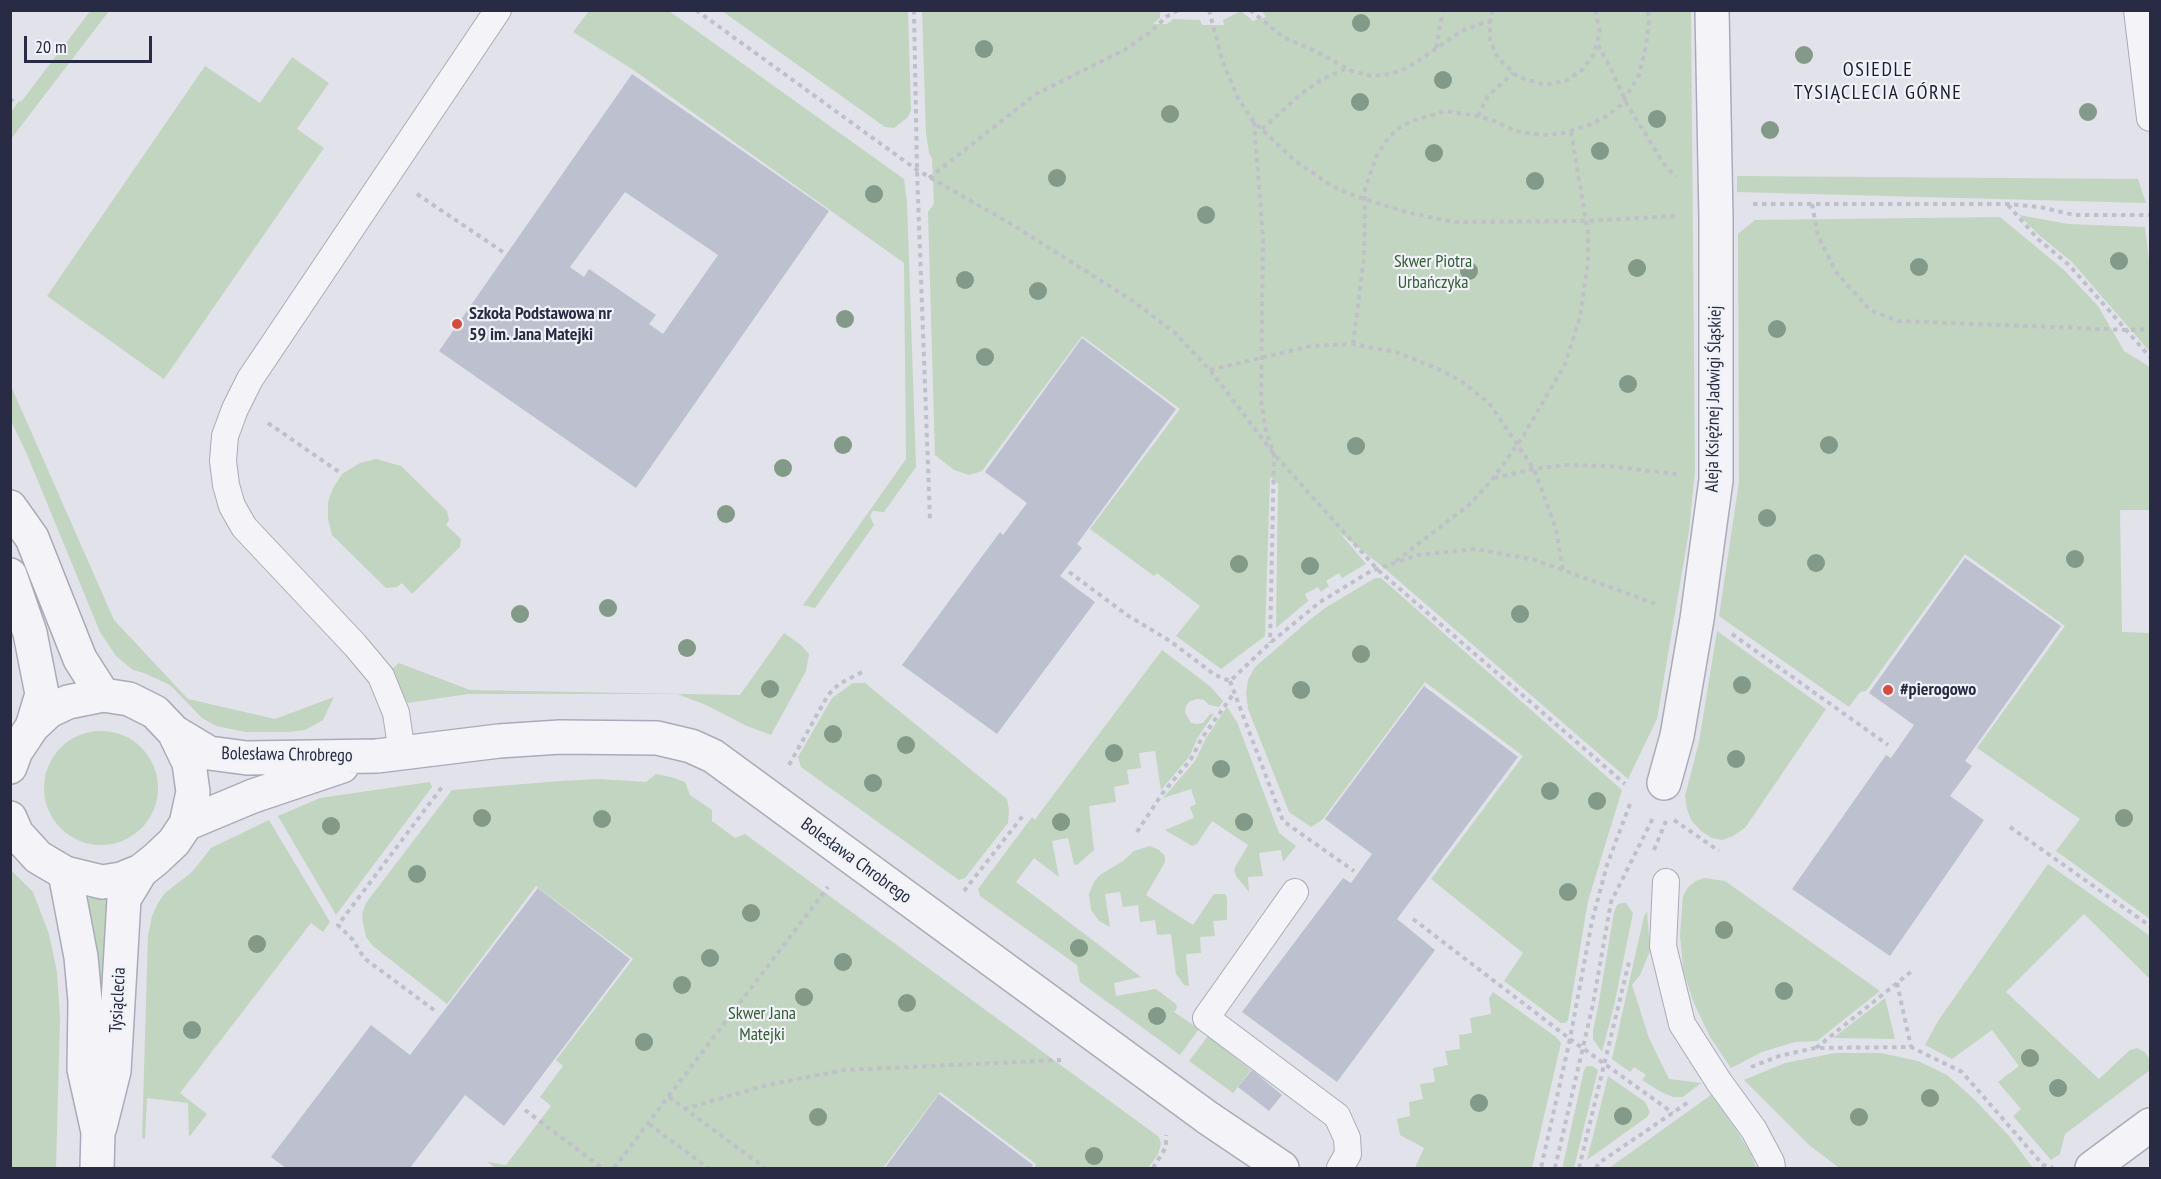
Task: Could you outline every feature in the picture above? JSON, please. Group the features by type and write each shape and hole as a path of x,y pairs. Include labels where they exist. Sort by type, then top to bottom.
{"street":[{"name":"Aleja Księżnej Jadwigi Śląskiej","path":"1664,783 1677,736 1697,619 1716,480 1716,211 1712,10"},
{"path":"10,507 32,538 80,659 103,695"},
{"path":"10,575 30,633 42,694 32,727"},
{"path":"10,767 16,751 32,727 49,711 68,702 103,695 129,699 155,712 174,732 189,763 193,792 186,824 174,842 141,871 121,879 102,882 65,873 38,857 17,834 10,818"},
{"name":"Bolesława Chrobrego","path":"174,732 209,753 247,758 370,756 499,741 560,737 657,738 691,746 714,756 1226,1131 1282,1168"},
{"name":"Bolesława Chrobrego","path":"186,824 253,796 370,756"},
{"name":"Tysiąclecia","path":"97,1168 98,1132 114,1071 124,899 141,871"},
{"name":"Tysiąclecia","path":"65,873 81,957 85,1001 84,1069 98,1132"},
{"path":"2092,1168 2151,1125"}],"lane":[{"path":"402,753 396,713 381,676 355,645 244,527 232,506 226,485 223,460 225,436 250,379 498,10"},
{"path":"2138,10 2151,118"},
{"path":"1666,882 1663,946 1682,1024 1777,1166"},
{"path":"1295,892 1206,1018 1337,1116 1347,1138 1348,1154 1340,1168"}],"path":[{"path":"696,10 917,170 1013,225 1133,300 1175,333 1210,370 1274,453 1378,570 1626,785"},
{"path":"914,10 917,170 930,519"},
{"path":"929,178 1036,94 1124,50 1178,10"},
{"path":"1209,10 1222,60 1238,98 1253,121 1304,166 1332,186 1363,199 1406,212 1453,222 1585,221 1692,216 1716,211 1812,204 2008,204 2040,207 2074,215 2151,214"},
{"path":"1250,10 1283,37 1346,68 1371,76 1391,74 1420,60 1461,31 1483,22 1490,22"},
{"path":"1436,48 1443,10"},
{"path":"1493,10 1490,40 1498,58 1512,73 1546,85 1568,80 1583,69 1598,45 1600,32 1595,10"},
{"path":"1353,344 1364,258 1363,199 1370,171 1387,140 1397,129 1425,116 1445,111 1494,120 1516,131 1548,135 1571,131 1607,116 1625,99 1639,75 1646,46 1648,10"},
{"path":"1598,45 1625,99 1664,164 1692,197 1716,211"},
{"path":"1262,129 1302,93 1346,68"},
{"path":"1478,116 1488,96 1512,73"},
{"path":"10,102 14,98"},
{"path":"1253,121 1263,238 1261,400 1266,432 1274,453 1270,643"},
{"path":"1392,563 1469,505 1493,478 1518,444 1565,364 1580,317 1588,262 1588,233 1571,131"},
{"path":"422,197 506,254"},
{"path":"1812,204 1818,236 1836,273 1870,310 1898,321 2151,329"},
{"path":"2008,204 2038,239 2069,265 2151,357"},
{"path":"1210,370 1311,346 1353,344 1396,352 1461,381 1489,403 1534,469 1556,530 1563,570"},
{"path":"238,403 342,474"},
{"path":"1493,478 1565,465 1607,466 1716,480"},
{"path":"1230,681 1270,643 1320,602 1371,571 1418,555 1476,549 1535,560 1697,619 1718,624 1888,745"},
{"path":"1069,572 1127,615 1170,641 1215,675 1230,681 1283,821 1354,871"},
{"path":"788,765 828,695 838,684 866,670"},
{"path":"1137,832 1162,794 1191,759 1202,738 1234,692"},
{"path":"434,1010 364,958 352,940 338,926 446,780"},
{"path":"1651,857 1668,816 1664,783"},
{"path":"1555,1168 1583,1048 1611,902 1635,850 1658,810 1664,783"},
{"path":"1541,1168 1570,1039 1592,921 1607,865 1631,802"},
{"path":"964,892 1025,813"},
{"path":"1674,820 1719,851"},
{"path":"2010,827 2151,926"},
{"path":"614,1168 828,887"},
{"path":"1413,919 1570,1039 1673,1113"},
{"path":"1579,1168 1630,958"},
{"path":"1815,1048 1912,971"},
{"path":"1897,983 1911,1047"},
{"path":"1596,1168 1599,1163 1719,1082 1752,1066 1779,1056 1815,1048 1911,1047 1962,1072 2043,1165 2053,1168"},
{"path":"684,1108 767,1085 844,1070 1065,1060"},
{"path":"669,1097 765,1168"},
{"path":"525,1110 602,1168"},
{"path":"649,1124 708,1168"},
{"path":"1153,1168 1166,1147 1166,1135"}],"green space":[{"path":"91,10 109,11 11,139 11,112"},
{"name":"Skwer Piotra Urbańczyka","path":"1160,10 1160,18 1153,24 1167,24 1173,19 1200,20 1202,25 1224,25 1223,20 1241,11 1253,21 1266,17 1261,10 1691,11 1695,470 1689,531 1657,719 1628,779 1384,568 1339,532 1366,564 1342,578 1339,573 1326,581 1329,586 1321,592 1318,587 1305,594 1308,601 1276,628 1278,484 1270,477 1265,636 1221,669 1176,636 1200,606 1157,573 1154,576 1090,529 1180,409 1082,336 982,471 969,475 954,470 935,455 928,212 934,204 932,158 926,133 922,11"},
{"path":"589,11 669,11 904,179 907,202 916,467 884,512 873,511 870,516 874,525 815,608 803,605 906,459 904,263 632,69 573,32"},
{"path":"722,11 908,11 911,110 908,117 894,128 885,127"},
{"path":"292,57 329,83 297,129 324,148 164,379 47,296 205,66 260,103"},
{"path":"1737,176 2138,179 2146,203 1737,192"},
{"path":"2019,215 2068,224 2145,227 2150,269 2150,352 2072,262"},
{"path":"2000,217 2064,270 2098,306 2124,351 2150,367 2150,510 2120,510 2122,632 2150,633 2150,919 2056,851 2080,819 1977,748 2065,626 1965,554 1866,691 1860,692 1849,707 1719,616 1739,482 1738,234 1755,220"},
{"path":"11,386 114,620 188,699 275,719 334,697 323,720 305,730 287,732 246,732 216,726 202,718 170,685 133,670 116,656 100,632 11,421"},
{"path":"376,459 401,466 447,511 449,520 446,525 461,539 460,547 412,594 402,583 397,587 386,588 332,535 328,519 328,502 333,488 342,474 360,463"},
{"path":"1375,578 1381,578 1622,790 1588,901 1568,1020 1565,1023 1561,1023 1504,981 1523,953 1431,879 1523,756 1425,682 1322,820 1311,827 1289,812 1248,709 1246,693 1248,680 1255,667 1306,623 1325,608"},
{"path":"1717,631 1826,709 1745,828 1722,840 1712,838 1701,831 1691,820 1685,796 1699,742"},
{"path":"784,633 809,654 806,671 771,735 677,694 468,694 407,703 391,670 399,663 470,690 740,695"},
{"path":"1162,650 1211,687 1223,701 1219,707 1197,699 1190,701 1186,706 1185,712 1191,723 1203,723 1210,714 1214,714 1198,737 1189,757 1161,790 1155,751 1139,753 1141,768 1127,770 1129,784 1114,787 1116,802 1089,806 1094,850 1077,865 1074,864 1068,838 1052,841 1059,877 1034,858 1016,882 1141,977 1114,983 1116,996 1156,989 1176,1004 1177,1008 1174,1012 1199,1029 1180,1055 1080,982 1077,965 980,896 978,889 1032,817 1035,820"},
{"path":"853,683 865,683 1007,799 1008,823 965,878 959,880 801,767 798,757 832,698"},
{"path":"1227,707 1237,722 1279,833 1296,846 1283,862 1281,850 1259,853 1263,876 1248,877 1249,892 1236,876 1234,869 1248,845 1212,821 1197,844 1192,846 1165,830 1194,818 1190,807 1196,804 1191,789 1163,798 1195,761 1206,738"},
{"path":"101,731 123,736 141,748 153,766 158,788 153,810 141,828 123,840 101,845 79,840 61,828 49,810 44,788 49,766 61,748 79,736"},
{"name":"Skwer Jana Matejki","path":"656,774 685,782 690,795 712,810 712,821 735,838 745,834 1159,1137 1161,1144 1158,1154 1148,1168 1034,1168 1036,1164 940,1092 883,1168 496,1168 487,1162 506,1165 551,1106 540,1097 563,1066 556,1060 633,959 536,886 447,1004 373,946 366,937 363,923 362,914 366,903 452,790 599,779 646,782"},
{"path":"430,782 432,787 336,915 278,816 320,798"},
{"path":"269,820 330,922 323,932 311,923 180,1093 207,1114 189,1137 188,1103 147,1098 145,1139 142,1138 148,936 152,916 165,893 192,872 211,848"},
{"path":"1150,846 1165,856 1165,862 1146,895 1193,925 1214,894 1225,894 1227,898 1227,920 1213,921 1215,936 1200,937 1201,953 1186,954 1189,986 1184,985 1176,974 1171,934 1157,935 1155,920 1140,922 1138,905 1123,907 1120,892 1105,894 1110,927 1099,921 1091,910 1089,894 1100,875 1123,861 1134,851"},
{"path":"2048,864 2150,936 2150,979 2084,914 2006,992 2099,1079 2130,1050 2137,1048 2145,1052 2150,1060 2150,1070 2065,1134 2060,1154 2051,1160 2013,1116 2021,1109 1998,1082 2019,1066 1992,1030 1952,1059 1925,1045 1938,1021"},
{"path":"10,869 33,892 49,934 57,972 60,1018 56,1168 11,1168"},
{"path":"1704,878 1725,881 1880,991 1817,1041 1795,1042 1762,1052 1731,1068 1710,1037 1693,1001 1683,969 1680,935 1683,896 1688,887"},
{"path":"89,898 109,898 105,994 101,995 98,991 87,902"},
{"path":"1626,903 1633,913 1602,1052 1593,1039 1593,1031 1614,912 1617,905"},
{"path":"1647,911 1650,951 1640,975 1632,985 1649,1038 1669,1079 1701,1083 1683,1097 1673,1097 1661,1092 1642,1080 1646,1075 1634,1067 1630,1072 1612,1059"},
{"path":"1493,992 1561,1043 1532,1168 1415,1168 1424,1148 1400,1135 1397,1119 1410,1116 1409,1102 1423,1099 1420,1084 1435,1082 1433,1068 1448,1065 1445,1051 1460,1049 1459,1035 1472,1033 1470,1018 1491,1014 1489,998"},
{"path":"1885,998 1895,1039 1833,1038"},
{"path":"1208,1036 1251,1070 1233,1093 1189,1061"},
{"path":"1835,1053 1881,1053 1918,1061 1947,1075 1974,1099 2009,1136 2033,1168 1838,1167 1809,1145 1744,1080 1785,1063"},
{"path":"1587,1066 1598,1070 1574,1168 1564,1168 1584,1070"},
{"path":"1608,1076 1645,1102 1650,1112 1647,1117 1587,1160"},
{"path":"1711,1095 1735,1128 1751,1154 1756,1168 1609,1168"}],"building":[{"path":"632,74 829,211 636,488 439,351","holes":["625,192 718,255 663,334 649,324 656,315 589,269 584,277 570,267"]},
{"path":"1082,338 1176,409 1077,544 1082,548 1060,576 1095,602 997,734 902,665 1000,532 1003,535 1027,503 985,472"},
{"path":"1965,558 2061,626 1965,761 1972,766 1950,796 1984,820 1890,956 1792,889 1886,755 1891,758 1914,725 1869,693"},
{"path":"1424,686 1518,757 1397,919 1435,950 1337,1082 1242,1012 1343,878 1351,883 1372,854 1325,819"},
{"path":"538,888 630,959 504,1126 465,1095 410,1168 286,1168 271,1157 371,1025 410,1055"},
{"path":"1252,1070 1282,1095 1269,1111 1238,1087"},
{"path":"939,1094 1033,1165 1031,1168 885,1168"}],"place":[{"name":"Szkoła Podstawowa nr 59 im. Jana Matejki","path":"457,324"},
{"name":"#pierogowo","path":"1888,690"}],"district":[{"name":"OSIEDLE TYSIĄCLECIA GÓRNE","path":"1878,82"}]}
